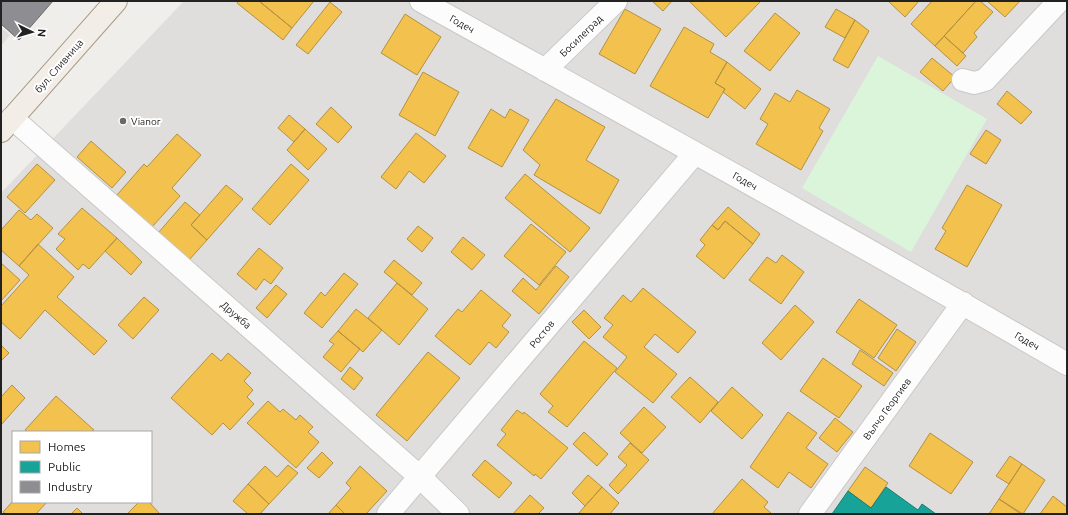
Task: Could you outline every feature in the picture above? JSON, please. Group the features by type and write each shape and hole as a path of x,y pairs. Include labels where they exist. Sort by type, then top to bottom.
{"main road":[{"name":"бул. Сливница","path":"7,125 116,1"}],"street":[{"name":"Годеч","path":"421,1 695,153 1067,364"},
{"name":"Босилеград","path":"545,70 616,1"},
{"path":"963,80 974,83 985,80 1059,1"},
{"name":"Дружба","path":"7,125 420,477 458,514"},
{"name":"Ростов","path":"388,514 695,153"},
{"name":"Вълчо Георгиев","path":"810,514 963,304"}],"shaded area":[{"path":"184,1 1067,1 1067,514 1,514 1,193"},
{"path":"1,27 10,35 1,46"}],"green space":[{"path":"878,56 987,119 911,252 802,188"}],"building: Homes":[{"path":"238,1 259,1 292,28 283,40 237,3"},
{"path":"259,1 314,1 292,28"},
{"path":"652,1 672,1 663,11"},
{"path":"689,1 761,1 726,37"},
{"path":"888,1 919,1 905,17"},
{"path":"932,1 976,1 935,46 911,24"},
{"path":"976,1 980,1 993,12 974,33 977,37 963,53 944,36"},
{"path":"987,1 1020,1 1005,17"},
{"path":"330,2 342,12 308,54 296,45"},
{"path":"625,9 661,29 635,74 599,54"},
{"path":"836,9 855,20 845,38 825,27"},
{"path":"775,13 800,33 770,71 744,51"},
{"path":"405,14 441,37 417,75 381,53"},
{"path":"855,20 869,31 848,68 833,60"},
{"path":"684,27 714,44 710,52 727,62 715,83 725,89 708,118 650,86"},
{"path":"944,36 966,56 957,66 935,46"},
{"path":"932,58 955,77 943,91 920,72"},
{"path":"727,62 761,89 745,109 723,92 725,89 715,83"},
{"path":"423,72 459,92 435,136 399,115"},
{"path":"797,90 830,109 819,128 823,131 801,170 756,144 768,124 760,119 775,93 790,102"},
{"path":"1007,91 1032,112 1021,124 997,104"},
{"path":"556,99 605,127 586,160 619,180 600,214 534,175 540,165 523,150"},
{"path":"331,107 352,127 338,143 316,124"},
{"path":"491,109 505,118 510,109 529,120 502,167 468,148"},
{"path":"289,115 305,129 294,142 278,128"},
{"path":"305,129 327,149 308,170 287,150"},
{"path":"986,130 1001,140 986,164 970,154"},
{"path":"416,133 446,156 424,183 409,171 396,189 381,177"},
{"path":"177,134 201,155 172,188 180,196 152,227 117,195 144,164 147,167"},
{"path":"91,141 126,172 112,188 77,157"},
{"path":"37,164 55,180 25,213 7,197"},
{"path":"291,164 309,180 270,225 252,209"},
{"path":"525,174 590,228 570,252 505,198"},
{"path":"226,185 243,199 207,240 191,225"},
{"path":"967,185 1002,205 967,267 935,249 946,231 942,228"},
{"path":"185,202 200,215 191,225 207,240 189,260 158,233"},
{"path":"728,207 760,234 753,244 725,221 718,230 712,225"},
{"path":"82,208 117,238 89,269 83,264 78,270 56,249 65,239 58,234"},
{"path":"19,210 31,220 37,214 53,228 19,266 1,250 1,230"},
{"path":"725,221 753,244 724,279 696,256 705,245 700,240 712,225 718,230"},
{"path":"531,224 566,252 539,285 504,256"},
{"path":"418,226 433,238 422,252 407,239"},
{"path":"463,237 485,255 472,270 451,252"},
{"path":"117,238 142,262 131,275 105,251"},
{"path":"38,244 74,277 57,297 107,341 94,355 45,310 20,339 1,322 1,306 29,275 19,266"},
{"path":"259,248 283,268 271,284 264,279 256,290 237,274"},
{"path":"782,255 804,272 781,304 749,280 767,257 776,263"},
{"path":"394,260 422,283 412,295 384,272"},
{"path":"1,263 20,280 1,301"},
{"path":"556,266 569,277 539,314 512,291 523,278 536,290"},
{"path":"344,273 358,284 322,328 304,313 321,292 325,296"},
{"path":"397,283 428,309 399,345 368,318"},
{"path":"276,285 287,294 267,318 256,308"},
{"path":"643,288 696,332 678,353 655,334 644,347 677,374 653,403 615,372 627,357 603,337 613,325 604,318 623,295 631,302"},
{"path":"481,290 511,315 502,326 509,332 496,348 489,342 470,365 435,336 458,309 462,312"},
{"path":"144,297 159,310 133,339 118,325"},
{"path":"859,299 897,325 874,358 836,332"},
{"path":"795,305 814,322 781,360 762,343"},
{"path":"356,309 382,330 363,352 338,331"},
{"path":"584,310 601,327 589,339 572,322"},
{"path":"897,329 916,342 896,371 878,358"},
{"path":"338,331 360,349 341,372 323,357 334,344 329,341"},
{"path":"584,341 617,368 567,427 548,412 553,406 540,394"},
{"path":"1,345 9,353 1,361"},
{"path":"860,350 893,373 884,386 852,364"},
{"path":"428,352 460,378 407,441 376,415"},
{"path":"212,353 221,361 228,353 251,373 244,381 253,390 247,397 254,404 230,430 223,423 212,435 171,398"},
{"path":"823,358 862,386 839,418 800,391"},
{"path":"350,367 363,378 354,390 341,379"},
{"path":"690,377 718,402 700,423 671,397"},
{"path":"12,385 25,398 1,425 1,397"},
{"path":"732,387 763,415 742,439 711,411"},
{"path":"56,396 94,430 26,431 25,430"},
{"path":"268,401 280,412 283,409 296,420 300,415 313,427 308,432 319,442 296,468 247,423"},
{"path":"644,407 666,427 642,453 620,433"},
{"path":"517,410 523,414 524,412 568,448 541,479 535,474 534,476 497,445 506,434 501,430"},
{"path":"788,412 817,433 806,448 828,464 811,488 789,472 778,488 750,467"},
{"path":"835,418 853,432 837,452 819,438"},
{"path":"584,432 608,454 597,466 573,444"},
{"path":"930,433 973,462 951,494 909,466"},
{"path":"630,443 649,460 618,494 609,485 627,465 618,457"},
{"path":"322,452 333,463 319,478 307,468"},
{"path":"1010,456 1022,464 1009,484 996,476"},
{"path":"485,460 512,483 499,498 472,475"},
{"path":"1022,464 1045,480 1023,514 999,499"},
{"path":"288,465 298,473 269,504 248,484 265,466 277,477"},
{"path":"360,466 387,491 366,514 345,514 336,505 351,488 346,483"},
{"path":"865,467 888,483 871,508 848,491"},
{"path":"588,475 602,487 585,506 572,493"},
{"path":"742,479 768,502 764,507 771,513 712,514"},
{"path":"248,484 269,504 260,514 248,514 233,501"},
{"path":"602,487 619,503 610,514 578,514"},
{"path":"530,495 544,508 538,514 513,514"},
{"path":"1053,496 1067,507 1067,514 1040,514"},
{"path":"999,499 1021,514 989,514"},
{"path":"12,502 46,503 36,514 6,514 3,512"},
{"path":"138,503 150,503 160,514 127,514"},
{"path":"336,505 345,514 328,514"},
{"path":"77,508 83,514 71,514"}],"building: Public":[{"path":"886,487 918,510 922,504 936,514 832,514 848,491 871,508"}],"building: Industry":[{"path":"1,1 53,1 19,40 1,24"}],"place":[{"name":"Vianor","path":"123,121"}]}
